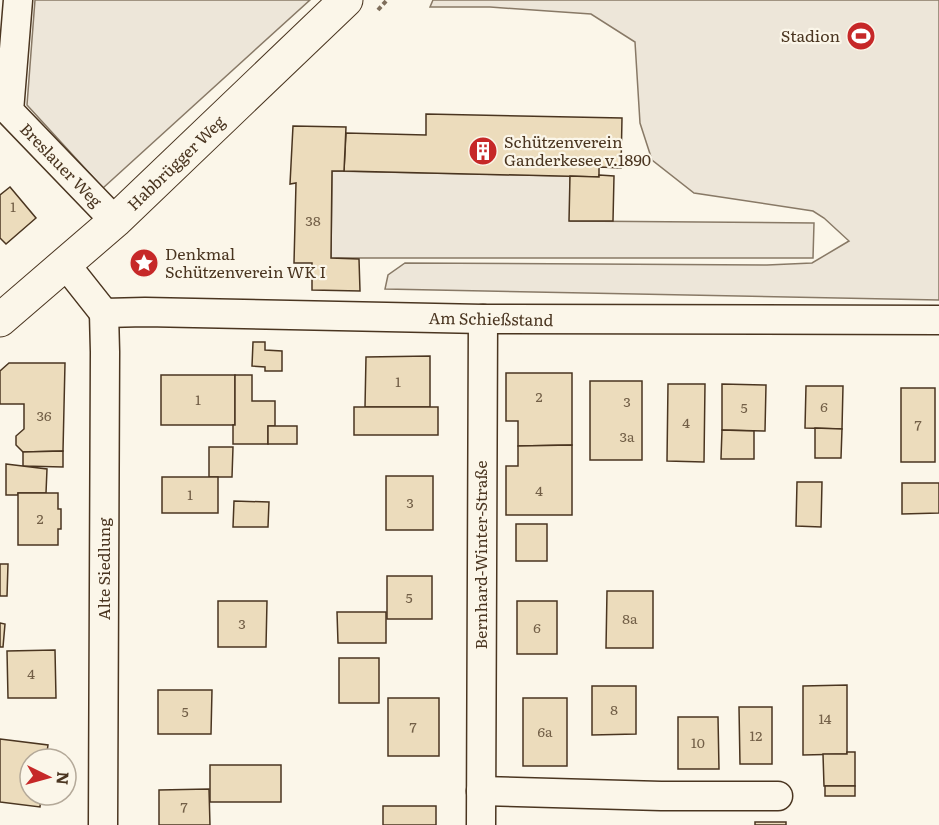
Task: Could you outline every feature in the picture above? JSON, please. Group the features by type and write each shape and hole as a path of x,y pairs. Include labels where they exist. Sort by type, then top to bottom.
{"street":[{"name":"Breslauer Weg","path":"18,0 9,111 116,221"},
{"name":"Habbrügger Weg","path":"0,321 116,221 346,0"},
{"path":"66,265 104,313"},
{"name":"Am Schießstand","path":"104,313 175,312 483,319 939,320"},
{"name":"Alte Siedlung","path":"102,825 104,313"},
{"name":"Bernhard-Winter-Straße","path":"481,825 483,319"},
{"path":"481,791 661,796 778,796"}],"shaded area":[{"path":"35,0 310,0 103,188 27,105"},
{"path":"433,0 939,0 939,300 385,289 388,275 405,263 767,265 812,263 849,241 813,211 694,193 652,160 640,123 635,42 591,14 490,7 430,7"},
{"path":"332,171 570,176 570,221 814,223 813,258 331,258"}],"building":[{"name":"Schützenverein Ganderkesee v.1890","path":"426,114 622,118 621,168 599,167 599,177 344,171 346,133 426,135"},
{"path":"293,126 346,127 344,171 332,171 331,258 359,259 360,291 312,290 312,263 294,263 296,183 290,184"},
{"path":"599,175 614,176 613,221 569,221 570,176 599,177"},
{"path":"10,187 36,218 6,244 0,238 0,195"},
{"path":"253,342 265,342 265,350 282,351 282,371 265,371 265,367 252,366"},
{"path":"430,356 430,407 365,407 366,357"},
{"path":"9,363 65,363 63,451 23,452 16,445 16,436 24,429 24,404 0,404 0,371"},
{"path":"506,373 572,373 572,445 518,446 518,421 506,421"},
{"path":"161,375 235,375 235,425 161,425"},
{"path":"235,375 252,375 252,401 275,401 275,426 268,426 268,444 233,444"},
{"path":"590,381 642,381 642,460 590,460"},
{"path":"668,384 705,384 704,462 667,461"},
{"path":"722,384 766,385 765,431 722,430"},
{"path":"806,386 843,386 842,429 805,428"},
{"path":"901,388 935,388 935,462 901,462"},
{"path":"354,407 438,407 438,435 354,435"},
{"path":"268,426 297,426 297,444 268,444"},
{"path":"815,428 842,429 841,458 815,458"},
{"path":"722,430 754,431 754,459 721,459"},
{"path":"572,445 572,515 506,515 506,466 518,466 518,446"},
{"path":"209,447 233,447 232,477 209,477"},
{"path":"63,451 63,467 23,466 23,452"},
{"path":"6,464 47,469 46,493 6,495"},
{"path":"386,476 433,476 433,530 386,530"},
{"path":"162,477 218,477 218,513 162,513"},
{"path":"797,482 822,482 821,527 796,526"},
{"path":"902,483 939,483 939,513 902,514"},
{"path":"18,493 58,493 61,529 58,529 58,545 18,545"},
{"path":"234,501 269,502 268,527 233,527"},
{"path":"516,524 547,524 547,561 516,561"},
{"path":"0,564 8,564 7,596 0,596"},
{"path":"387,576 432,576 432,619 387,619"},
{"path":"607,591 653,591 653,648 606,648"},
{"path":"218,601 267,601 266,647 218,647"},
{"path":"517,601 557,601 557,654 517,654"},
{"path":"337,612 386,612 386,643 338,643"},
{"path":"0,623 5,624 3,647 0,647"},
{"path":"55,650 56,698 8,698 7,651"},
{"path":"339,658 379,658 379,703 339,703"},
{"path":"847,685 847,754 803,755 803,686"},
{"path":"592,686 636,686 636,734 592,735"},
{"path":"158,690 212,690 211,734 158,734"},
{"path":"388,698 439,698 439,756 388,756"},
{"path":"523,698 567,698 567,766 523,766"},
{"path":"739,707 772,707 772,764 740,764"},
{"path":"678,717 718,717 719,769 678,769"},
{"path":"0,739 48,745 48,747 18,747 18,804 0,802"},
{"path":"847,752 855,752 855,786 824,786 823,754 847,754"},
{"path":"210,765 281,765 281,802 210,802"},
{"path":"825,786 855,786 855,796 825,796"},
{"path":"209,789 210,825 159,825 159,790"},
{"path":"383,806 436,806 436,825 383,825"},
{"path":"755,822 786,822 786,825 755,825"}],"place":[{"name":"Stadion","path":"861,36"},
{"name":"Schützenverein Ganderkesee v.1890","path":"483,151"},
{"name":"Denkmal Schützenverein WK I","path":"144,263"}]}
